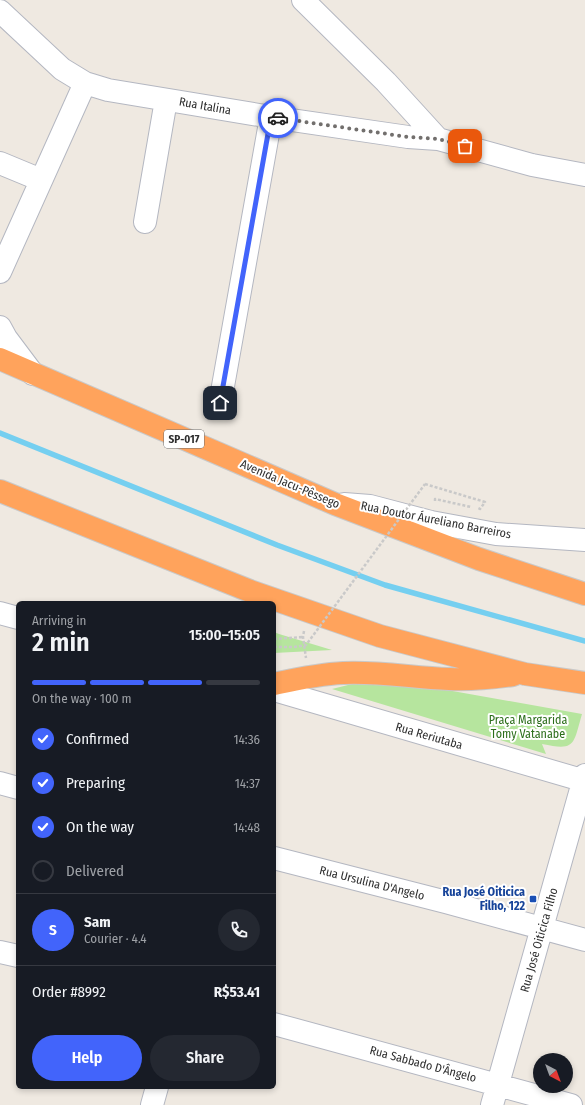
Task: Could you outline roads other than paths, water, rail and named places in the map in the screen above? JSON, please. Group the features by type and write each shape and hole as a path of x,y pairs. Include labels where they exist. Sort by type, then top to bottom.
{"highway":[{"name":"Avenida Jacu-Pêssego","path":"0,359 335,504 479,559 585,594"},
{"path":"0,491 250,591 380,636 525,674 577,682"},
{"path":"276,684 308,676 344,673 379,673 449,679 480,679 525,674"}],"street":[{"path":"303,0 386,82 438,139"},
{"name":"Rua Italina","path":"0,11 62,69 85,83 108,90 271,117 408,137 438,139 532,164 585,175"},
{"path":"386,82 408,137"},
{"path":"0,272 85,83"},
{"path":"145,222 166,100"},
{"path":"220,403 271,117"},
{"path":"0,163 41,180"},
{"path":"0,327 6,338 33,374"},
{"name":"Rua Doutor Áureliano Barreiros","path":"335,504 370,506 431,522 496,534 585,540"},
{"path":"0,613 16,617"},
{"name":"Rua Reriutaba","path":"276,691 584,779"},
{"name":"Rua José Oiticica Filho","path":"495,1095 584,779"},
{"path":"0,783 16,787"},
{"name":"Rua Ursulina D'Angelo","path":"276,859 446,902 585,940"},
{"path":"0,952 16,956"},
{"name":"Rua Sabbado D'Ângelo","path":"276,1025 495,1095 571,1105"},
{"path":"152,1105 156,1089"}],"waterway":[{"path":"0,433 277,545 385,585 585,641"}],"place":[{"name":"Rua José Oiticica Filho, 122","path":"533,899"}],"park label":[{"name":"Praça Margarida Tomy Vatanabe","path":"528,727"}]}
